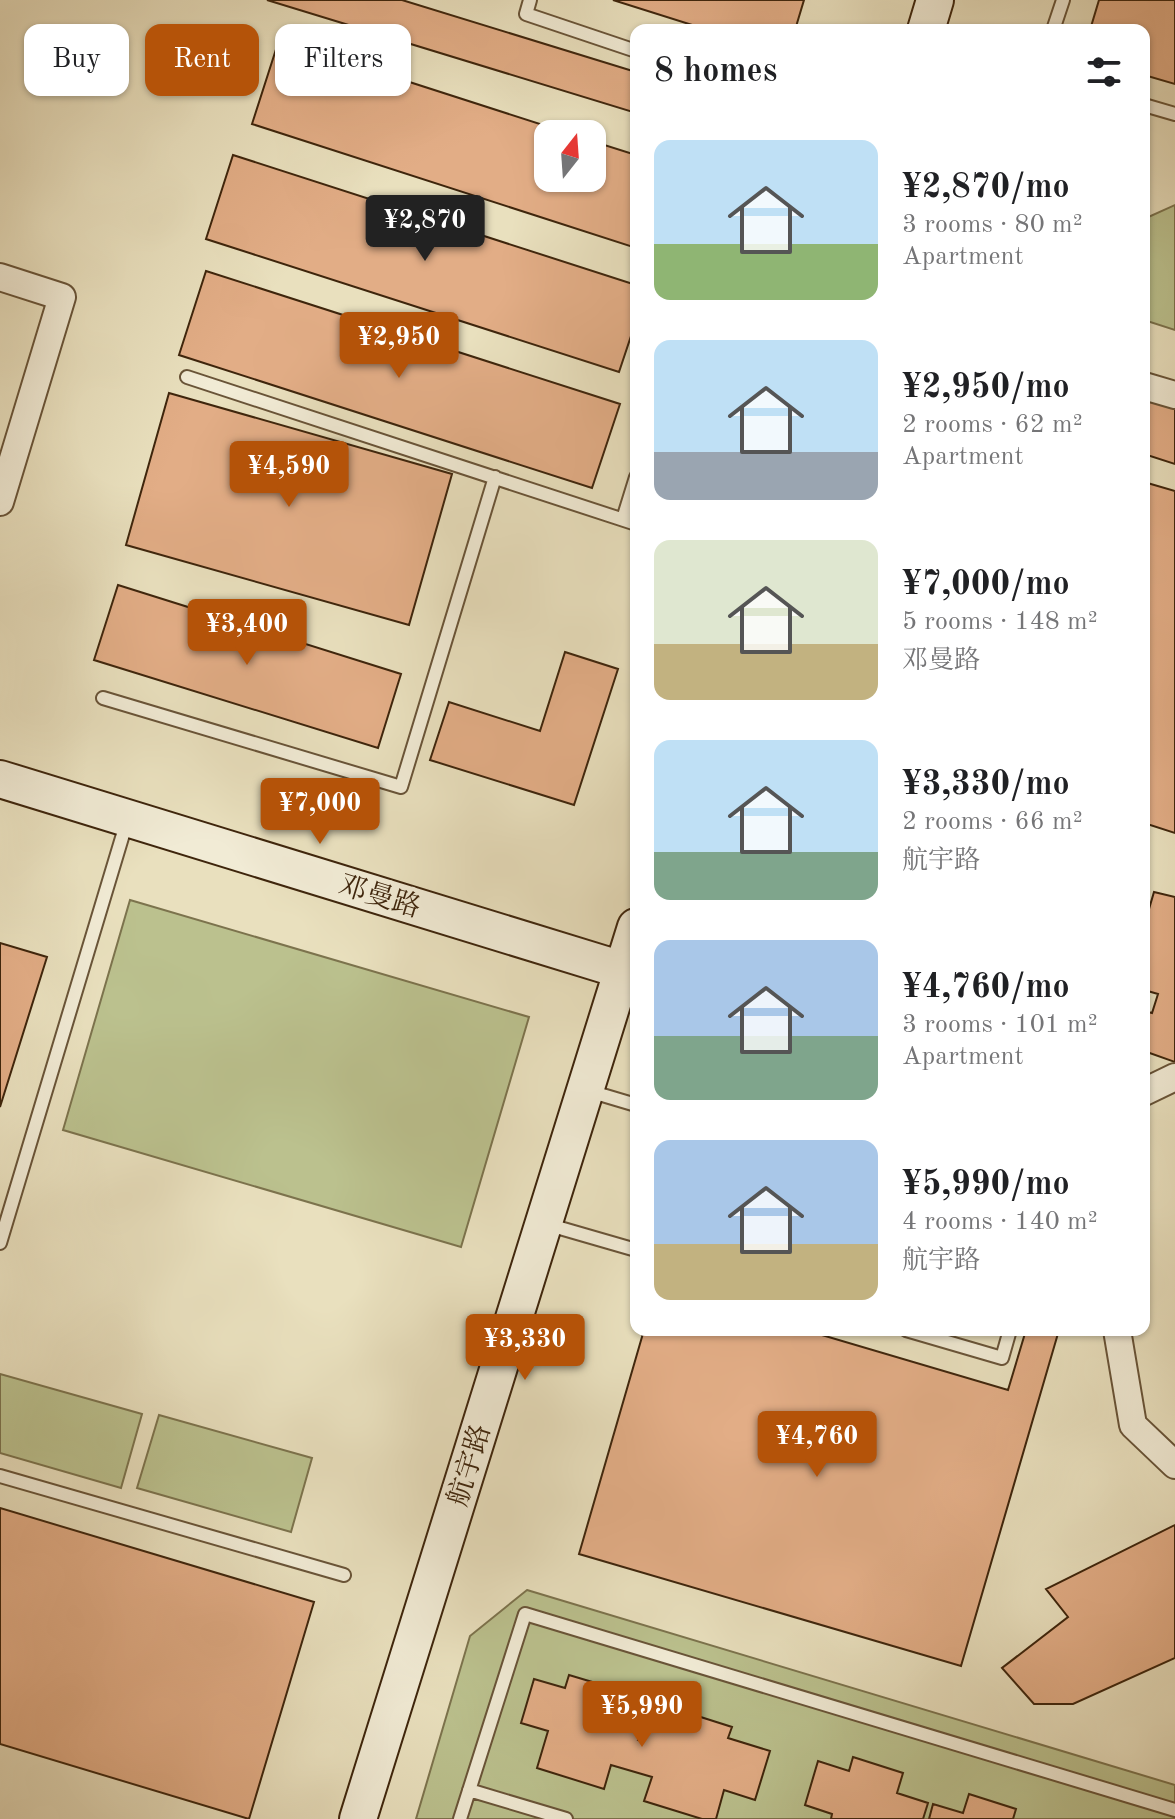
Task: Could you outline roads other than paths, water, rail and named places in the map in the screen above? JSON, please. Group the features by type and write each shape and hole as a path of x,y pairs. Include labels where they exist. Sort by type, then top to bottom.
{"street":[{"path":"928,24 935,0"},
{"path":"0,277 62,297 0,502"},
{"path":"1150,388 1175,395"},
{"name":"邓曼路","path":"0,779 629,972"},
{"name":"航宇路","path":"358,1819 585,1089 629,972"},
{"path":"1150,1089 1175,1077"},
{"path":"1118,1336 1133,1425 1175,1465"}],"lane":[{"path":"530,0 526,14 630,49"},
{"path":"1055,24 1063,0"},
{"path":"1150,107 1175,114"},
{"path":"187,377 630,522"},
{"path":"103,698 401,787 495,477"},
{"path":"623,519 630,496"},
{"path":"0,1243 128,818"},
{"path":"585,1089 630,1103"},
{"path":"0,1189 15,1194"},
{"path":"543,1223 630,1248"},
{"path":"927,1336 1002,1358 1008,1336"},
{"path":"0,1476 344,1575"},
{"path":"460,1819 525,1614 1175,1810"},
{"path":"469,1790 566,1819"}]}
